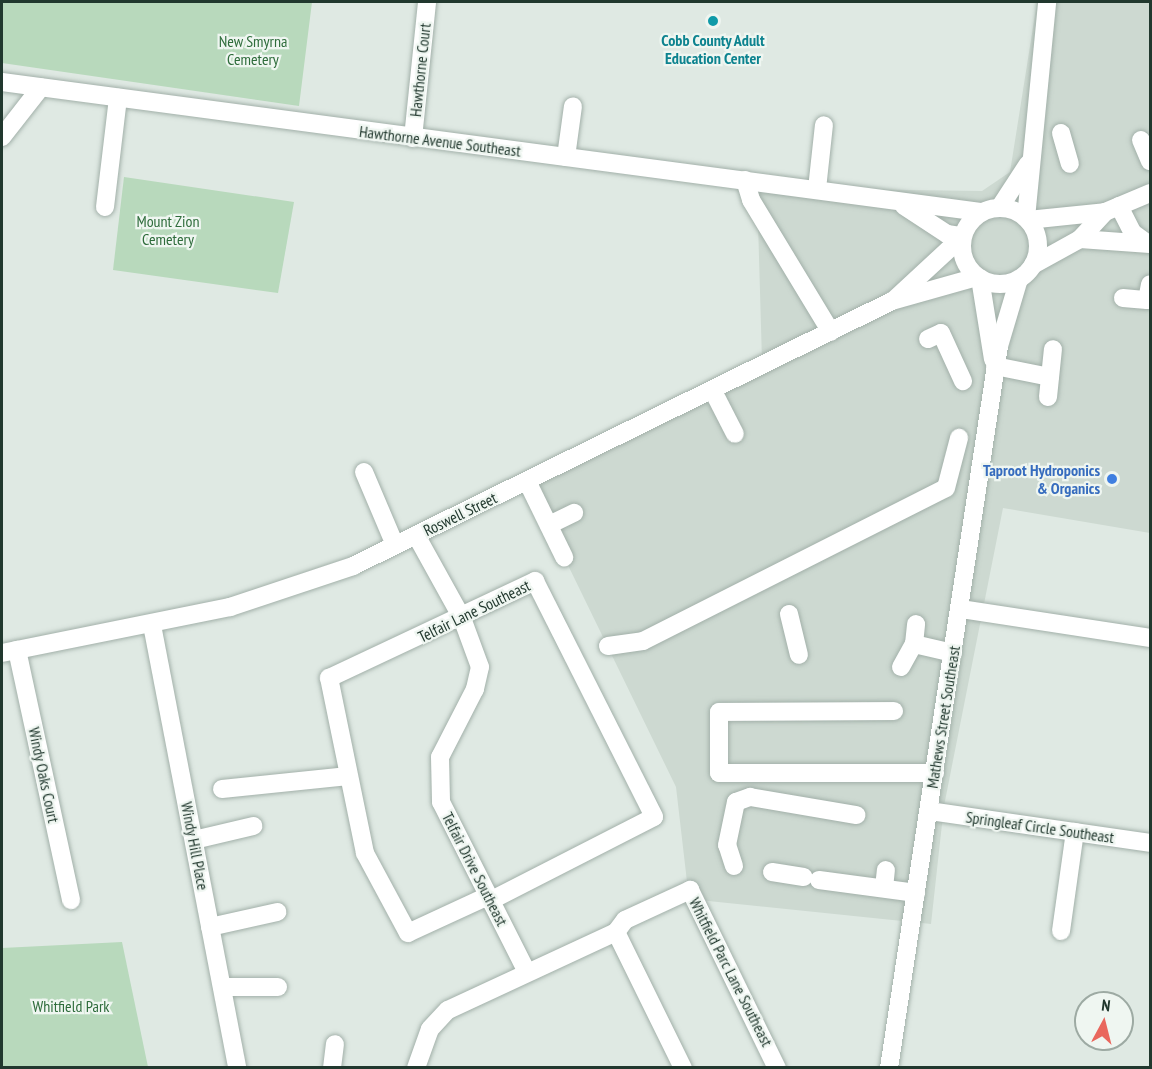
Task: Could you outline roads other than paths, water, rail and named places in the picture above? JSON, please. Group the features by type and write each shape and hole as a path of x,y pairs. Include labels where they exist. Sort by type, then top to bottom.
{"street":[{"name":"Hawthorne Court","path":"413,138 428,2"},
{"path":"1033,265 1038,245 1027,219 1028,164 1047,2"},
{"name":"Hawthorne Avenue Southeast","path":"2,82 980,212"},
{"path":"2,137 41,87"},
{"path":"105,207 118,98"},
{"path":"566,157 573,106"},
{"path":"817,189 824,125"},
{"path":"1061,133 1071,164"},
{"path":"1141,140 1150,161"},
{"path":"1000,207 1028,164"},
{"path":"745,180 751,200 831,332"},
{"path":"1112,209 1080,239 1033,265 1019,279 1000,284 979,278 962,256 962,236 980,212 1000,207 1027,219 1112,209 1150,193"},
{"name":"Hawthorne Avenue Southeast","path":"880,197 921,214 947,234 962,236"},
{"path":"1112,209 1133,232 1149,243"},
{"name":"Roswell Street","path":"892,302 962,236"},
{"path":"1080,239 1149,243"},
{"name":"Roswell Street","path":"9,651 152,625 266,597 395,545 892,302 979,278"},
{"name":"Mathews Street Southeast","path":"979,278 995,366"},
{"name":"Mathews Street Southeast","path":"889,1068 961,609 995,366 1019,279"},
{"path":"1123,298 1149,295"},
{"path":"928,339 941,333 963,381"},
{"path":"1048,397 1053,349"},
{"path":"995,366 1050,376"},
{"path":"713,391 735,434"},
{"path":"608,646 643,641 946,488 958,438"},
{"path":"364,472 395,545"},
{"path":"527,481 564,557"},
{"path":"549,525 574,513"},
{"name":"Telfair Drive Southeast","path":"416,535 462,618 477,655 478,678 444,743 439,787 448,818 527,972"},
{"name":"Telfair Lane Southeast","path":"535,581 654,817 489,899 408,933 365,853 348,776 329,678 462,618 535,581"},
{"path":"961,609 1150,638"},
{"path":"789,614 799,655"},
{"path":"901,667 914,644 916,624"},
{"name":"Windy Hill Place","path":"152,625 237,1068"},
{"path":"914,644 953,653"},
{"name":"Windy Oaks Court","path":"9,651 71,900"},
{"path":"894,711 719,711 719,773 894,766 934,773"},
{"path":"222,789 348,776"},
{"path":"734,866 727,844 736,802 750,797 856,815"},
{"name":"Springleaf Circle Southeast","path":"929,811 1150,843"},
{"path":"194,840 253,826"},
{"path":"1061,931 1075,832"},
{"path":"772,872 811,878 885,879 916,892"},
{"name":"Whitfield Parc Lane Southeast","path":"616,932 625,920 690,890 777,1068"},
{"path":"210,927 277,912"},
{"path":"416,1068 422,1043 438,1018 462,1001 616,932 683,1068"},
{"path":"222,987 278,987"},
{"path":"332,1068 335,1044"}],"place":[{"name":"Cobb County Adult Education Center","path":"713,21"},
{"name":"Taproot Hydroponics & Organics","path":"1112,479"}],"park label":[{"name":"New Smyrna Cemetery","path":"253,50"},
{"name":"Mount Zion Cemetery","path":"168,230"},
{"name":"Whitfield Park","path":"71,1006"}]}
